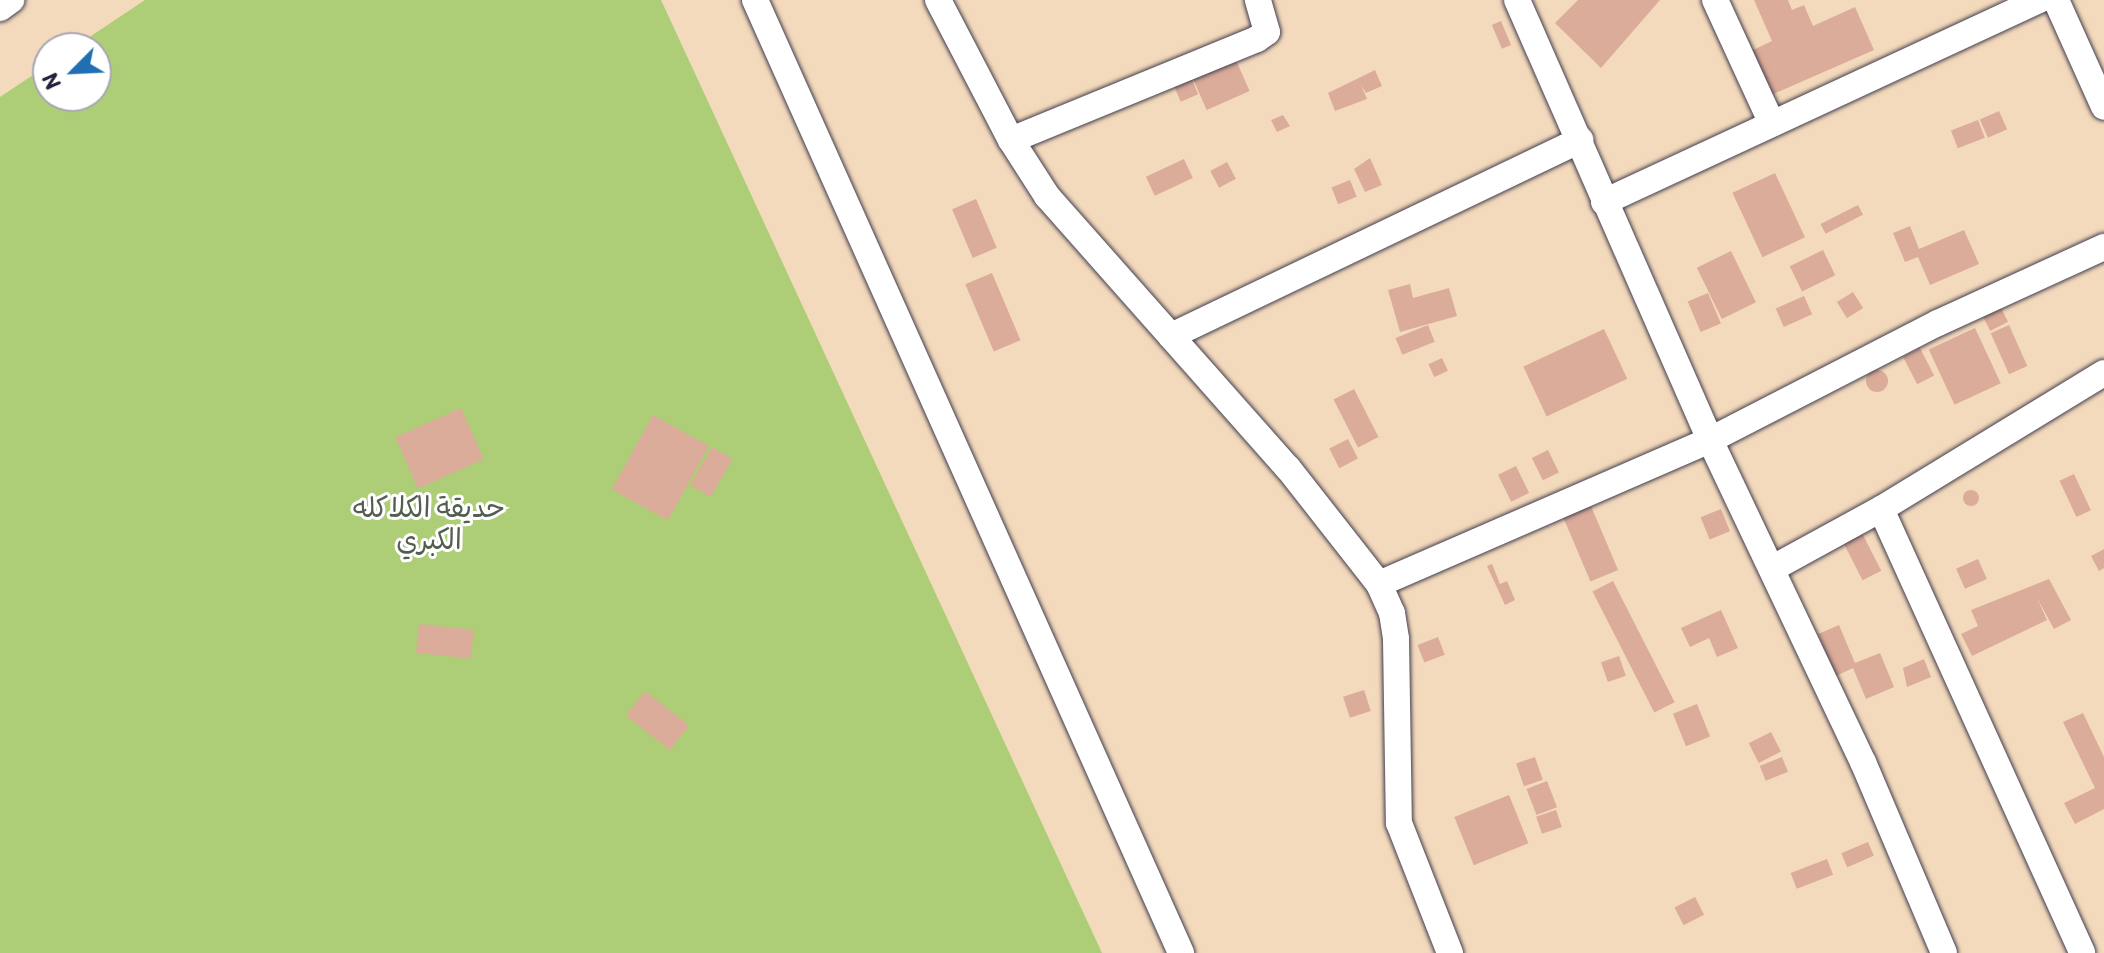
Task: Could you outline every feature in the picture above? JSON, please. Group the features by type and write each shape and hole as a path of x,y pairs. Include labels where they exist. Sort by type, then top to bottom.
{"street":[{"path":"0,8 11,0"},
{"path":"755,0 1181,953"},
{"path":"938,0 1011,140 1047,196 1288,468 1379,584 1392,613 1396,639 1399,823 1450,953"},
{"path":"1011,140 1257,39 1267,32 1258,0"},
{"path":"1517,0 1710,440 1775,567 1944,953"},
{"path":"1715,0 1772,124"},
{"path":"1604,202 2040,0"},
{"path":"2056,0 2104,107"},
{"path":"1171,336 1580,140"},
{"path":"1379,584 1710,440 1938,323 2104,247"},
{"path":"1775,567 1881,509 2104,373"},
{"path":"1881,509 2082,953"}],"green space":[{"name":"حديقة الكلاكله الكبري","path":"145,0 661,0 1102,953 0,953 0,97 32,76 32,112 112,112 112,32 97,32"}],"building":[{"path":"1578,0 1660,0 1601,68 1555,23"},
{"path":"1754,0 1788,0 1792,10 1804,5 1813,26 1855,7 1874,50 1771,95 1751,51 1772,41"},
{"path":"1501,21 1511,45 1502,49 1492,25"},
{"path":"1235,58 1250,91 1207,110 1192,77"},
{"path":"1375,70 1382,86 1366,93 1361,85 1367,99 1335,111 1328,93"},
{"path":"1190,75 1198,94 1181,102 1173,82"},
{"path":"1999,111 2007,129 1988,138 1980,120"},
{"path":"1283,115 1290,126 1277,132 1271,120"},
{"path":"1978,120 1985,138 1958,148 1951,130"},
{"path":"1370,158 1382,185 1365,192 1354,169"},
{"path":"1184,159 1193,178 1155,196 1146,177"},
{"path":"1227,162 1236,179 1219,188 1210,171"},
{"path":"1775,173 1805,237 1762,257 1732,193"},
{"path":"1350,180 1357,197 1338,204 1331,187"},
{"path":"976,199 997,248 973,258 952,209"},
{"path":"1858,205 1863,215 1826,234 1821,224"},
{"path":"1910,226 1919,249 1964,230 1979,264 1930,285 1918,257 1905,262 1893,233"},
{"path":"1823,250 1835,275 1802,291 1790,266"},
{"path":"1731,251 1756,302 1722,319 1697,268"},
{"path":"992,273 1021,340 994,352 965,284"},
{"path":"1410,284 1413,298 1449,288 1457,316 1400,332 1388,290"},
{"path":"1853,292 1863,308 1847,318 1837,302"},
{"path":"1708,293 1721,323 1701,332 1688,302"},
{"path":"1804,296 1812,314 1784,327 1776,309"},
{"path":"1999,304 2008,322 1990,331 1981,313"},
{"path":"1428,325 1435,342 1402,355 1396,338"},
{"path":"2009,325 2027,366 2009,374 1991,333"},
{"path":"1975,328 2001,383 1955,405 1929,350"},
{"path":"1604,329 1627,379 1547,416 1523,367"},
{"path":"1920,348 1934,376 1917,384 1903,357"},
{"path":"1442,358 1448,371 1434,377 1428,364"},
{"path":"1877,370 1885,373 1888,381 1885,389 1877,392 1869,389 1866,381 1869,373"},
{"path":"1354,389 1379,437 1358,448 1334,399"},
{"path":"461,408 484,459 418,488 395,437"},
{"path":"653,415 709,446 668,520 612,489"},
{"path":"1348,439 1358,459 1339,468 1329,449"},
{"path":"712,447 733,459 711,497 690,485"},
{"path":"1548,450 1559,472 1543,480 1532,458"},
{"path":"1516,466 1529,493 1511,502 1498,475"},
{"path":"2074,474 2091,510 2076,517 2059,481"},
{"path":"1968,490 1974,490 1979,498 1977,504 1968,506 1963,501 1963,495"},
{"path":"1588,499 1618,570 1590,582 1560,511"},
{"path":"1721,509 1730,531 1710,539 1701,517"},
{"path":"1859,527 1881,571 1863,580 1840,537"},
{"path":"2104,549 2104,568 2099,571 2091,556"},
{"path":"1978,559 1987,579 1965,589 1956,569"},
{"path":"1492,564 1500,584 1507,581 1515,600 1505,605 1487,566"},
{"path":"2049,579 2071,620 2054,629 2037,598 2047,620 1972,656 1961,634 1978,626 1971,610"},
{"path":"1613,581 1675,702 1654,713 1593,591"},
{"path":"1721,610 1738,648 1717,657 1709,638 1690,647 1681,628"},
{"path":"419,624 474,630 471,659 416,653"},
{"path":"1839,625 1855,663 1880,653 1894,687 1866,699 1853,668 1836,676 1818,634"},
{"path":"1438,637 1445,655 1424,663 1417,645"},
{"path":"1619,656 1626,676 1608,682 1601,662"},
{"path":"1924,659 1931,677 1907,687 1903,668"},
{"path":"1364,690 1371,711 1350,718 1343,697"},
{"path":"645,691 689,725 670,750 626,715"},
{"path":"1697,704 1710,736 1686,746 1673,714"},
{"path":"2083,713 2104,757 2104,809 2075,824 2064,803 2095,788 2063,722"},
{"path":"1771,732 1781,752 1759,763 1749,743"},
{"path":"1535,757 1543,780 1524,786 1516,764"},
{"path":"1782,757 1788,772 1766,781 1760,766"},
{"path":"1547,781 1557,807 1536,815 1526,789"},
{"path":"1509,795 1528,843 1474,865 1454,817"},
{"path":"1556,810 1562,827 1542,834 1536,817"},
{"path":"1868,842 1874,856 1847,867 1841,853"},
{"path":"1827,859 1833,875 1797,889 1791,873"},
{"path":"1695,897 1704,915 1684,925 1675,907"}]}
